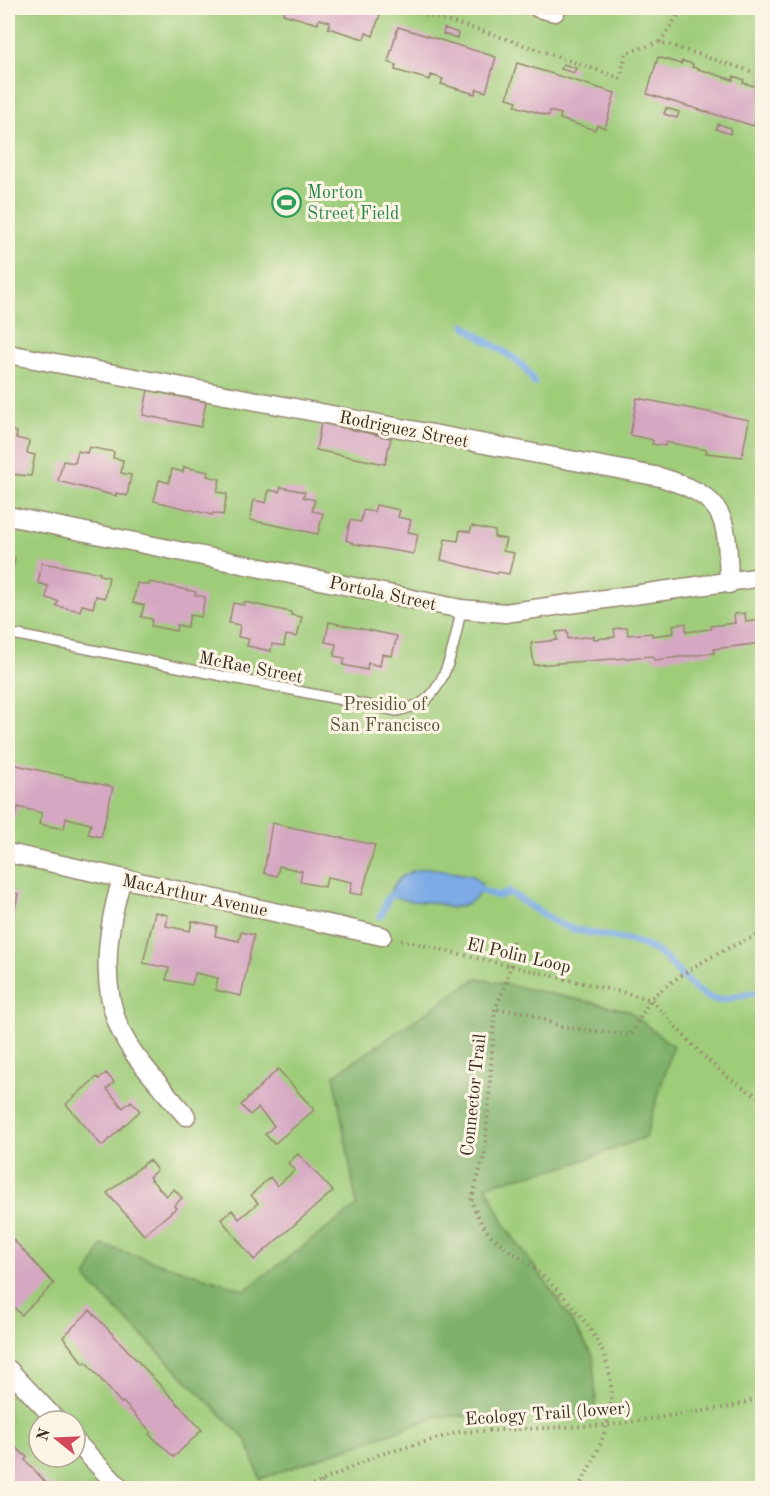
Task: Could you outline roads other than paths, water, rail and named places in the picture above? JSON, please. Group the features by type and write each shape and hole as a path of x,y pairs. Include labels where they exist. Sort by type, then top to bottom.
{"street":[{"name":"Rodriguez Street","path":"8,354 660,477 692,487 710,500 724,523 728,545 729,584"},
{"name":"Portola Street","path":"8,516 461,609 505,613 729,584 762,577"},
{"name":"MacArthur Avenue","path":"8,853 382,936"},
{"path":"122,879 108,931 110,993 132,1050 186,1116"},
{"path":"8,1369 46,1409"},
{"path":"87,1454 120,1488"}],"lane":[{"name":"McRae Street","path":"8,633 397,711 422,703 440,683 454,646 461,609"}],"water":[{"path":"428,868 473,876 482,885 480,891 471,902 450,908 435,903 402,899 390,892 401,877 416,870"}],"waterway":[{"path":"465,325 513,358 528,373 534,383"},
{"path":"473,888 498,896 509,892 564,926 647,946 664,957 697,990 713,999 762,994"},
{"path":"381,916 388,898 400,890"}],"place":[{"name":"Morton Street Field","path":"286,202"}],"park label":[{"name":"Presidio of San Francisco","path":"385,714"}]}
